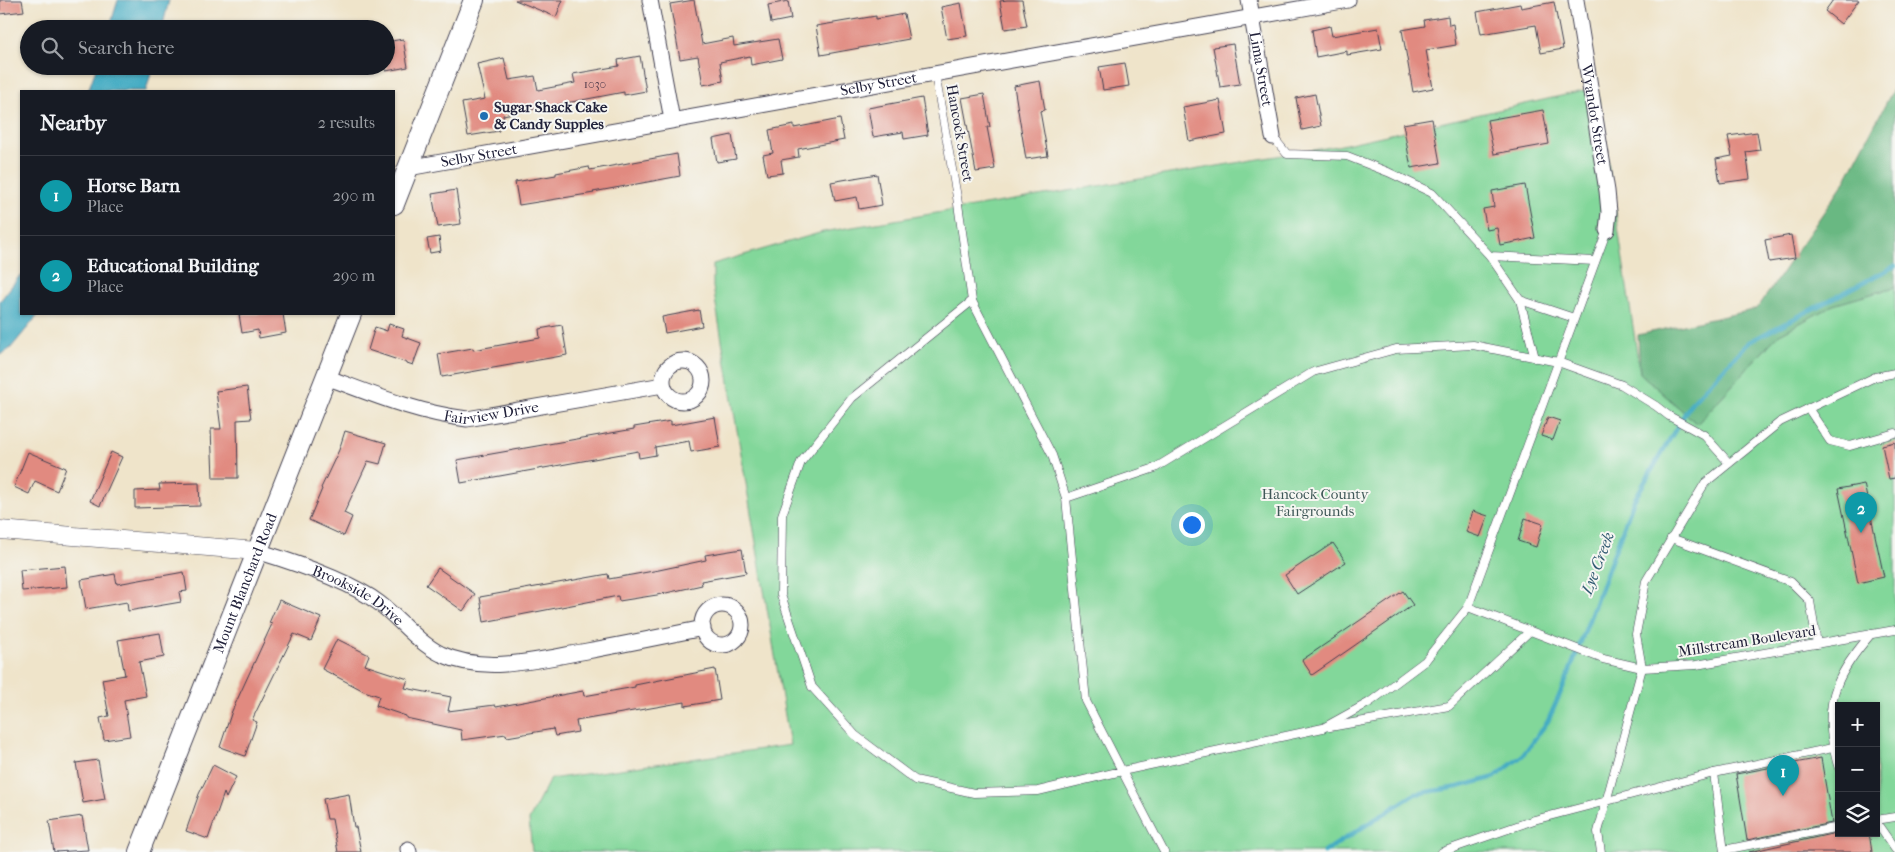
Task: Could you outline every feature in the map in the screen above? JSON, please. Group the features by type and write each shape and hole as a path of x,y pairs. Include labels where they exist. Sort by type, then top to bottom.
{"main road":[{"path":"395,201 474,0"},
{"name":"Mount Blanchard Road","path":"141,850 351,315"}],"street":[{"path":"650,0 672,120"},
{"name":"Lima Street","path":"1249,0 1273,138"},
{"name":"Selby Street","path":"408,168 1348,0"},
{"name":"Wyandot Street","path":"1576,0 1607,191 1609,212 1607,230"},
{"name":"Fairview Drive","path":"326,377 438,416 466,419 663,385"},
{"name":"Brookside Drive","path":"0,530 257,551 355,588 380,603 420,639 440,653 472,663 494,664 549,658 702,628"}],"lane":[{"name":"Hancock Street","path":"935,74 957,197 972,300 1052,455 1066,498 1086,701 1164,852"},
{"path":"1273,138 1287,154 1347,156 1388,172 1432,193 1490,256 1520,300 1535,358"},
{"path":"1323,728 1370,702 1425,661 1468,608 1607,230"},
{"path":"1490,256 1595,261"},
{"path":"972,300 852,398 801,462 782,515 781,595 812,686 855,735 915,780 974,793 1038,791 1323,728 1449,706 1530,631"},
{"path":"1520,300 1574,318"},
{"path":"1066,498 1155,468 1313,372 1396,349 1474,345 1558,362 1622,385 1669,416 1704,435 1729,463"},
{"path":"1601,852 1598,832 1642,668 1636,634 1646,581 1671,538 1705,483 1780,422 1875,377 1895,373"},
{"path":"1808,408 1830,441 1850,446 1895,433"},
{"path":"1671,538 1791,582 1810,601 1817,644"},
{"name":"Millstream Boulevard","path":"1468,608 1603,659 1642,668 1696,665 1895,630"},
{"path":"1835,744 1830,727 1831,702 1848,662 1871,634"},
{"path":"1442,852 1534,820 1714,773 1835,747"},
{"path":"1714,773 1724,851 1835,828"},
{"path":"1880,820 1895,817"},
{"path":"1880,827 1895,849"}],"green space":[{"path":"1895,86 1895,287 1833,305 1778,335 1697,424 1640,373 1638,335 1757,309 1845,181"},
{"name":"Hancock County Fairgrounds","path":"1597,88 1640,373 1697,424 1778,335 1833,305 1895,287 1895,852 532,852 529,820 550,779 790,745 713,287 713,264 823,232 1337,146"}],"water":[{"path":"118,0 169,0 164,20 112,20"},
{"path":"94,75 150,75 146,90 88,90"},
{"path":"20,275 20,315 38,315 10,349 0,355 0,301"}],"building":[{"path":"0,0 22,0 24,11 0,14"},
{"path":"515,0 563,0 556,17"},
{"path":"694,0 702,44 733,38 734,46 778,39 782,59 751,65 750,56 720,62 723,81 703,85 698,56 680,59 670,4"},
{"path":"1022,0 1027,26 1005,29 1000,1"},
{"path":"1833,0 1859,0 1841,24 1825,11"},
{"path":"788,1 791,19 771,23 768,5"},
{"path":"1554,2 1563,49 1541,53 1536,25 1481,34 1477,12 1520,4 1521,8"},
{"path":"961,3 967,36 947,39 941,7"},
{"path":"904,14 909,39 821,55 816,26 876,16 876,19"},
{"path":"1448,16 1449,25 1453,24 1456,45 1426,50 1433,88 1413,92 1402,30 1425,26 1424,20"},
{"path":"1330,26 1332,36 1378,28 1382,49 1347,55 1347,51 1316,57 1312,30"},
{"path":"403,39 408,67 395,69 395,40"},
{"path":"1233,44 1240,84 1220,87 1213,47"},
{"path":"640,56 646,91 624,95 624,92 503,115 504,121 497,122 499,131 468,136 462,103 485,99 477,64 504,58 509,80 535,76 538,90 575,83 573,74 619,66 618,60"},
{"path":"1125,63 1129,86 1103,90 1099,67"},
{"path":"1040,81 1045,110 1040,111 1048,156 1026,159 1014,86"},
{"path":"984,94 990,127 987,127 995,169 976,172 962,98"},
{"path":"1315,94 1321,126 1302,130 1296,98"},
{"path":"922,98 928,135 904,139 903,132 873,137 868,108"},
{"path":"1220,100 1226,134 1189,141 1183,107"},
{"path":"1543,110 1549,144 1494,154 1487,120"},
{"path":"840,119 844,140 798,149 799,157 781,160 783,173 767,175 763,155 773,153 769,130 794,125 794,128"},
{"path":"1432,119 1440,163 1411,168 1403,124"},
{"path":"1757,132 1760,150 1746,152 1750,179 1720,183 1716,159 1732,156 1728,136"},
{"path":"732,135 736,159 717,162 713,139"},
{"path":"677,154 680,176 519,205 515,182 589,167 590,170"},
{"path":"877,174 882,205 859,209 857,197 835,201 831,182"},
{"path":"1525,185 1535,238 1500,245 1497,228 1487,230 1483,209 1494,207 1492,191"},
{"path":"456,190 461,224 438,227 432,194"},
{"path":"1791,235 1795,258 1769,262 1765,240"},
{"path":"439,237 441,251 430,253 427,239"},
{"path":"699,310 702,326 665,333 662,317"},
{"path":"239,315 283,315 286,333 259,338 258,330 242,333"},
{"path":"389,324 404,329 402,336 421,343 413,365 368,350 375,327 387,331"},
{"path":"562,325 567,355 442,377 438,354 540,338 539,329"},
{"path":"247,387 251,419 237,420 238,478 213,478 211,429 221,429 216,391"},
{"path":"715,417 720,447 691,452 689,441 655,447 656,455 639,458 638,451 461,483 457,460 634,429 634,427 671,421 671,425"},
{"path":"1548,417 1560,421 1553,440 1541,436"},
{"path":"345,431 386,443 380,464 368,461 344,513 352,517 344,536 309,520 321,488 339,450"},
{"path":"1895,442 1895,478 1889,479 1882,445"},
{"path":"28,452 66,468 57,491 35,481 29,494 14,487"},
{"path":"111,452 122,457 100,506 90,501"},
{"path":"199,483 200,506 135,508 135,491 160,490 159,484"},
{"path":"1864,484 1884,577 1858,583 1838,489"},
{"path":"1473,511 1488,516 1480,537 1466,532"},
{"path":"1525,518 1543,524 1536,547 1518,541"},
{"path":"1333,543 1346,562 1297,594 1285,575"},
{"path":"742,549 746,573 701,581 702,585 657,595 619,601 618,596 484,622 480,597 608,574 609,579 659,570 706,560 705,555"},
{"path":"65,566 67,587 22,591 20,570"},
{"path":"438,568 475,594 463,611 426,585"},
{"path":"184,572 187,591 179,592 181,602 128,611 127,602 86,609 81,580 115,574 117,584"},
{"path":"1403,591 1413,605 1312,675 1302,660"},
{"path":"279,600 321,618 311,641 294,634 252,720 257,722 245,756 220,747 232,711 272,624 269,623"},
{"path":"160,633 164,657 139,662 146,696 124,700 130,736 104,740 100,718 109,716 102,679 125,675 118,640"},
{"path":"337,639 369,655 365,665 408,679 405,688 451,697 448,711 495,705 496,707 583,691 584,696 715,669 720,700 685,706 685,702 576,721 578,732 555,736 553,729 507,737 506,734 462,740 461,730 406,718 406,716 376,706 379,696 364,691 322,669"},
{"path":"1821,758 1832,823 1747,840 1736,774"},
{"path":"98,760 105,799 83,803 76,763"},
{"path":"213,765 236,777 226,798 224,793 208,839 186,831 199,794"},
{"path":"349,794 354,827 356,827 361,852 338,852 332,819 327,819 323,799"},
{"path":"82,816 88,850 54,852 49,821"},
{"path":"1835,833 1835,837 1870,837 1872,852 1749,852"}],"waterway":[{"name":"Lye Creek","path":"1324,852 1415,794 1458,787 1495,777 1523,755 1548,721 1568,676 1633,502 1691,403 1749,342 1895,266"}],"place":[{"name":"Sugar Shack Cake & Candy Supples","path":"484,116"},
{"name":"Educational Building","path":"1861,533"},
{"name":"Horse Barn","path":"1783,796"}]}
